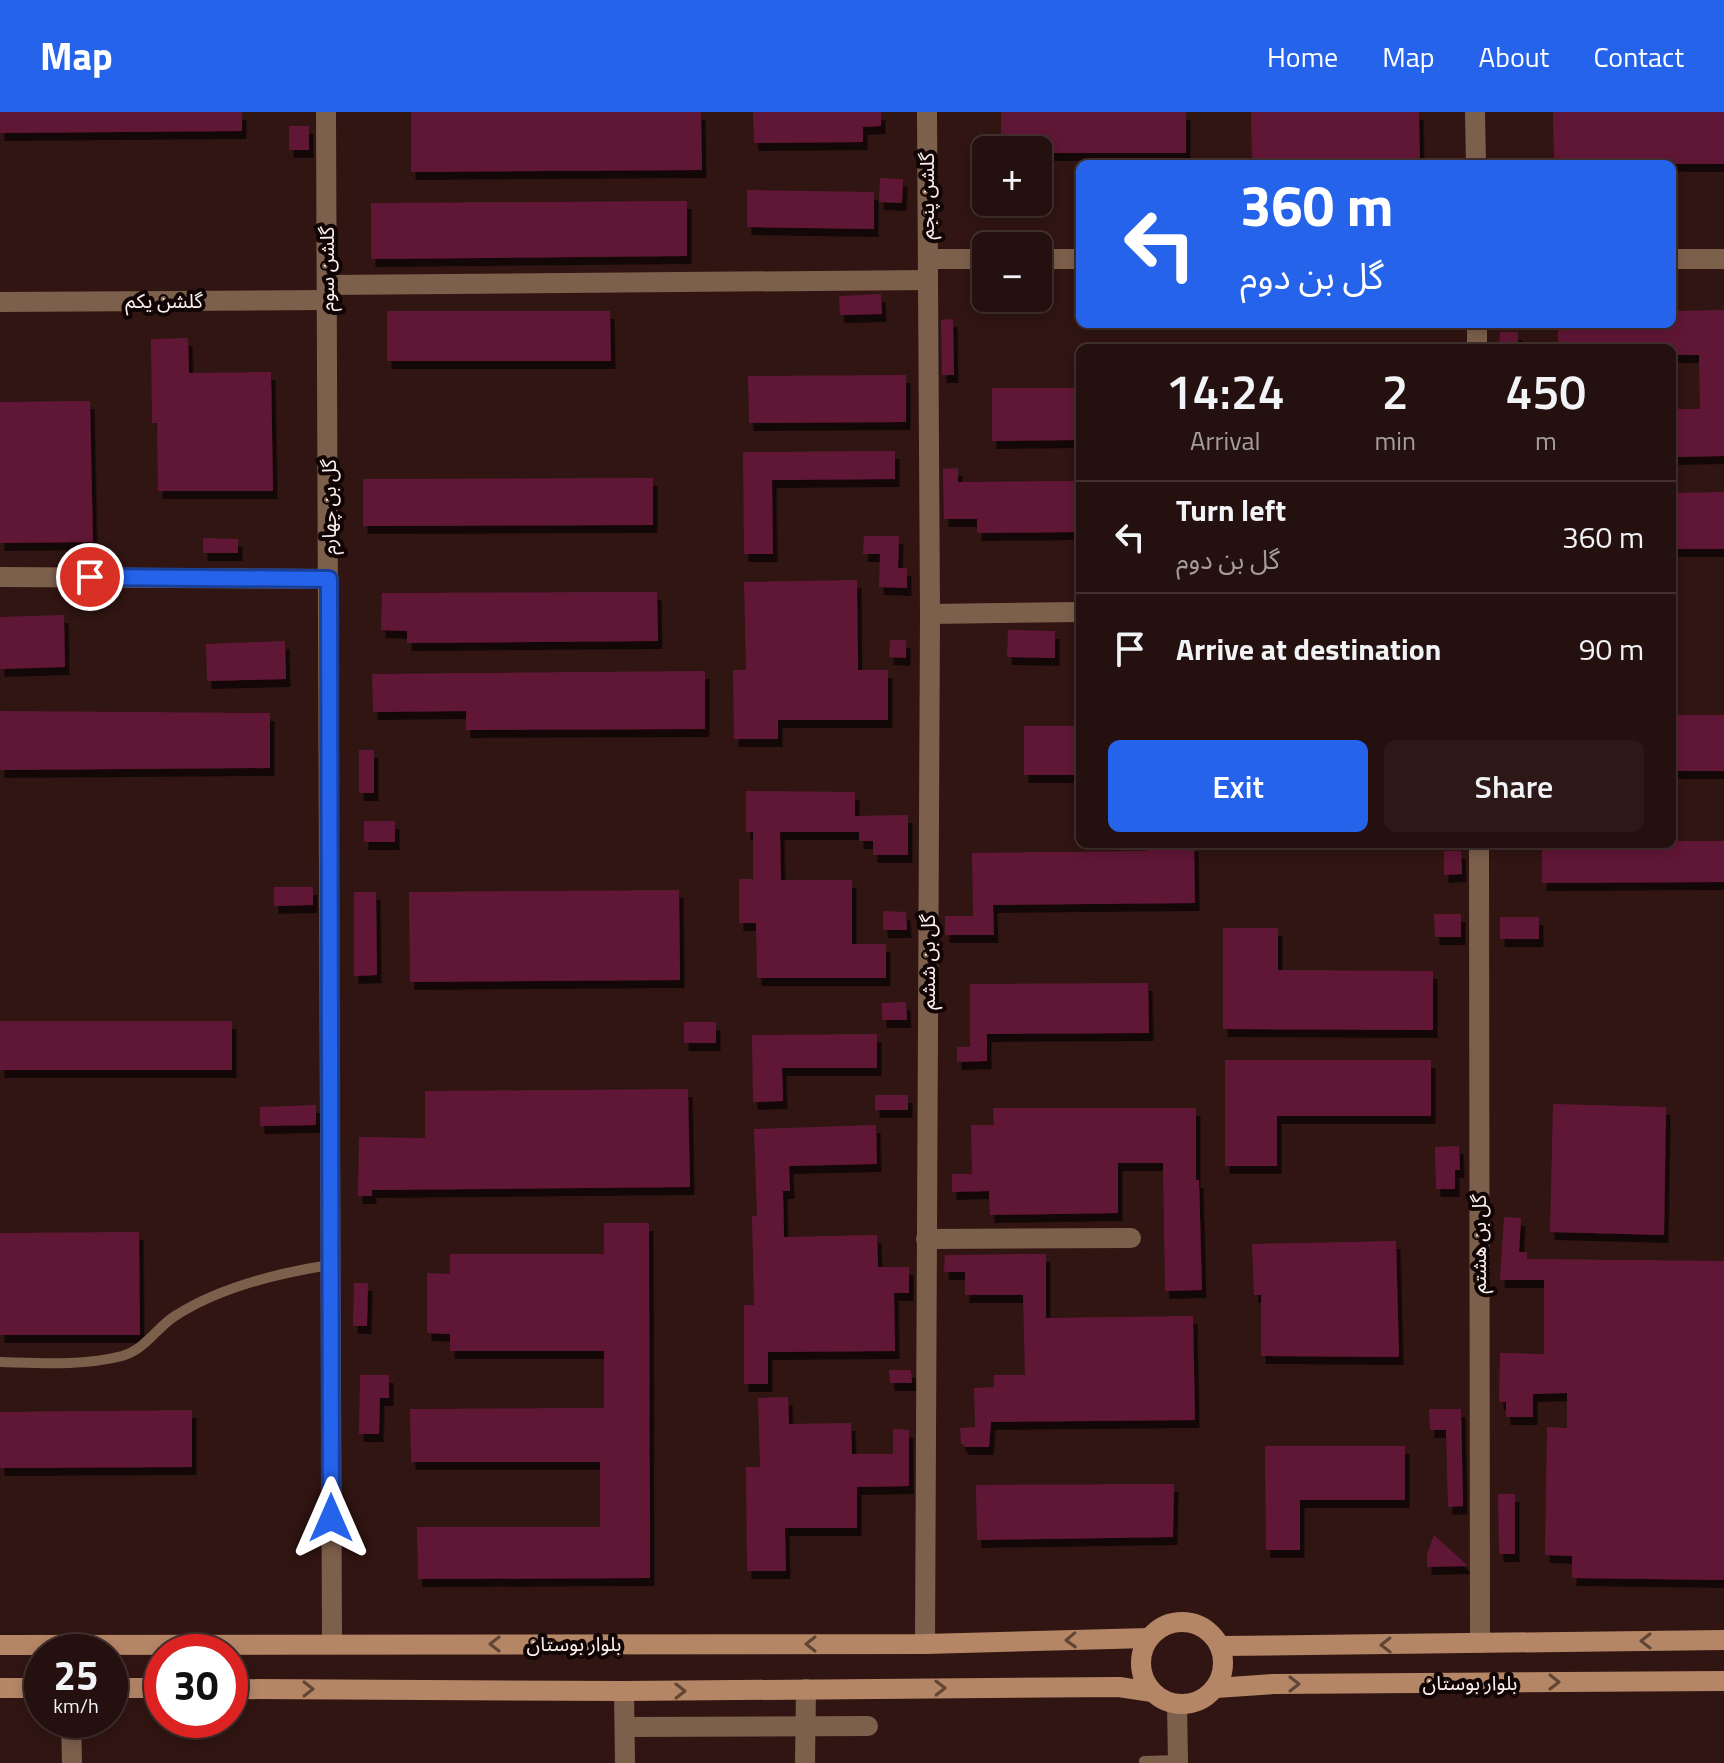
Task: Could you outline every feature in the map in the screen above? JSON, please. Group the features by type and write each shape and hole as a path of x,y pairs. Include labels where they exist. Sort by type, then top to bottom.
{"street":[{"name":"گلشن سوم","path":"326,112 329,425"},
{"name":"گلشن پنجم","path":"927,112 928,270"},
{"path":"1475,112 1476,160"},
{"path":"1052,259 1076,259"},
{"path":"1676,259 1724,259"},
{"name":"گلشن یکم","path":"0,302 928,270 972,262"},
{"name":"گل بن ششم","path":"925,1644 930,614 928,270"},
{"name":"گل بن چهارم","path":"329,425 332,1644"},
{"path":"0,577 329,579"},
{"path":"930,614 1076,612"},
{"name":"گل بن هشتم","path":"1479,848 1480,1643"},
{"path":"926,1239 1131,1238"},
{"path":"1169,1623 1193,1623 1205,1627 1221,1646 1224,1668 1216,1688 1192,1704 1164,1700 1152,1692 1144,1679 1142,1651 1149,1638 1169,1623"},
{"name":"بلوار بوستان","path":"0,1645 925,1644 1149,1638"},
{"name":"بلوار بوستان","path":"1221,1646 1724,1640"},
{"name":"بلوار بوستان","path":"1216,1688 1274,1684 1724,1681"},
{"path":"248,1689 624,1691 1119,1687 1152,1692"},
{"path":"0,1688 24,1688"},
{"path":"805,1763 806,1689"},
{"path":"624,1691 625,1763"},
{"path":"1177,1704 1178,1762"},
{"path":"625,1727 868,1726"},
{"path":"71,1738 72,1763"}],"lane":[{"path":"0,1362 44,1363 124,1355 151,1341 171,1318 199,1302 283,1274 330,1265"},
{"path":"1144,1763 1178,1762"}],"building":[{"path":"0,112 242,112 242,131 0,133"},
{"path":"411,112 701,112 702,170 411,172"},
{"path":"753,112 881,112 881,126 863,127 863,142 754,143"},
{"path":"1001,112 1186,112 1186,153 1052,153 1052,136 1001,136"},
{"path":"1251,112 1419,112 1420,160 1252,160"},
{"path":"1553,112 1724,112 1724,164 1676,164 1676,160 1554,160"},
{"path":"289,126 309,126 309,150 289,150"},
{"path":"880,178 903,179 902,203 879,202"},
{"path":"747,190 874,192 874,229 747,227"},
{"path":"687,201 687,256 371,259 371,203"},
{"path":"881,294 882,314 840,315 839,296"},
{"path":"1724,310 1724,456 1676,457 1676,409 1700,409 1699,355 1676,355 1676,344 1558,344 1558,328 1676,328 1676,311"},
{"path":"387,311 610,311 611,361 387,361"},
{"path":"953,319 954,375 942,375 941,320"},
{"path":"1500,332 1518,332 1518,344 1499,344"},
{"path":"188,338 189,373 271,372 273,491 158,491 157,423 152,423 151,339"},
{"path":"906,375 906,422 749,423 748,376"},
{"path":"992,388 1076,388 1076,440 992,441"},
{"path":"90,401 93,542 0,543 0,402"},
{"path":"895,451 895,479 772,480 773,554 744,554 743,452"},
{"path":"958,468 958,482 1076,481 1076,532 977,533 977,519 944,519 943,469"},
{"path":"653,478 653,525 363,526 363,479"},
{"path":"1724,492 1724,549 1676,549 1676,493"},
{"path":"864,536 899,536 898,568 907,568 907,588 879,587 880,554 863,554"},
{"path":"203,538 238,539 238,553 203,553"},
{"path":"857,580 858,670 888,670 888,720 778,720 778,739 734,739 733,670 746,670 744,582"},
{"path":"657,592 658,641 407,643 407,631 381,630 382,593"},
{"path":"64,615 65,667 0,669 0,617"},
{"path":"1008,630 1055,631 1055,658 1007,657"},
{"path":"890,640 906,640 906,658 889,657"},
{"path":"285,641 286,679 207,681 206,644"},
{"path":"705,671 705,729 466,730 466,711 373,712 372,674"},
{"path":"0,711 270,713 270,768 0,770"},
{"path":"1676,715 1724,715 1724,771 1676,771"},
{"path":"1024,726 1076,726 1076,775 1024,775"},
{"path":"359,750 374,750 374,793 359,793"},
{"path":"746,791 855,792 855,816 908,815 908,855 873,855 873,841 859,841 859,832 780,832 781,880 852,880 852,944 886,944 886,978 757,978 756,923 739,923 739,879 753,879 753,832 746,832"},
{"path":"364,821 395,821 395,842 364,842"},
{"path":"1676,841 1724,841 1724,882 1542,883 1542,848 1676,848"},
{"path":"1146,848 1194,848 1195,903 993,905 994,935 945,935 945,916 973,916 972,853 1146,851"},
{"path":"1444,851 1461,851 1462,874 1444,875"},
{"path":"274,887 313,887 313,905 274,906"},
{"path":"679,890 680,980 410,982 409,892"},
{"path":"354,892 376,892 377,975 354,976"},
{"path":"883,911 906,912 907,930 883,930"},
{"path":"1434,914 1461,914 1461,937 1435,937"},
{"path":"1500,917 1539,917 1539,939 1500,939"},
{"path":"1223,928 1278,928 1278,970 1433,971 1433,1030 1223,1029"},
{"path":"1148,983 1149,1033 987,1034 987,1061 957,1062 957,1047 970,1047 970,984"},
{"path":"906,1002 907,1020 882,1020 882,1003"},
{"path":"0,1021 232,1021 232,1070 0,1070"},
{"path":"684,1022 716,1022 716,1043 684,1043"},
{"path":"877,1034 877,1068 782,1068 783,1101 753,1102 752,1035"},
{"path":"1225,1060 1431,1060 1431,1116 1277,1116 1277,1166 1225,1166"},
{"path":"688,1089 690,1187 372,1190 372,1196 358,1196 359,1137 425,1138 425,1091"},
{"path":"875,1095 908,1095 908,1110 875,1110"},
{"path":"1553,1104 1666,1107 1664,1235 1550,1232"},
{"path":"316,1105 316,1125 260,1126 260,1107"},
{"path":"993,1108 1196,1108 1202,1290 1165,1291 1163,1163 1118,1163 1118,1213 990,1215 989,1191 952,1192 952,1174 972,1174 971,1125 994,1125"},
{"path":"876,1125 877,1164 789,1166 790,1191 783,1191 784,1237 877,1235 878,1267 909,1267 909,1293 894,1293 895,1351 768,1352 768,1384 744,1384 744,1305 754,1305 752,1216 757,1216 754,1129"},
{"path":"1459,1146 1460,1170 1455,1170 1455,1189 1436,1189 1435,1147"},
{"path":"1504,1217 1521,1218 1519,1252 1527,1252 1527,1259 1724,1261 1724,1580 1572,1578 1572,1556 1545,1555 1547,1427 1567,1428 1567,1393 1533,1394 1533,1417 1506,1417 1506,1402 1499,1402 1500,1353 1544,1354 1544,1280 1500,1280"},
{"path":"604,1223 649,1223 650,1578 418,1579 417,1527 600,1527 600,1462 411,1462 410,1409 604,1408 604,1351 450,1351 450,1334 427,1333 427,1273 450,1274 450,1254 604,1254"},
{"path":"139,1232 140,1335 0,1335 0,1233"},
{"path":"1396,1241 1399,1357 1261,1356 1261,1295 1254,1295 1252,1244"},
{"path":"1046,1254 1046,1318 1193,1316 1195,1420 991,1422 989,1447 965,1447 961,1443 960,1428 975,1427 974,1388 994,1387 994,1375 1025,1375 1023,1295 965,1295 965,1272 944,1272 945,1255"},
{"path":"354,1283 368,1283 367,1326 353,1326"},
{"path":"889,1370 911,1370 912,1383 890,1383"},
{"path":"360,1375 389,1375 389,1398 380,1398 379,1434 359,1434"},
{"path":"788,1397 789,1424 851,1423 852,1454 893,1454 893,1429 909,1430 909,1486 857,1487 857,1528 785,1528 786,1571 747,1571 746,1467 760,1467 758,1398"},
{"path":"1429,1409 1461,1409 1463,1506 1448,1507 1446,1430 1430,1430"},
{"path":"192,1410 192,1467 0,1468 0,1412"},
{"path":"1265,1446 1405,1446 1405,1500 1300,1500 1300,1550 1266,1550"},
{"path":"1174,1484 1173,1537 977,1540 976,1485"},
{"path":"1498,1494 1515,1494 1515,1554 1499,1554"},
{"path":"1434,1535 1467,1566 1427,1567 1427,1554"}],"route":[{"path":"90,577 329,579 331,1518"}]}
